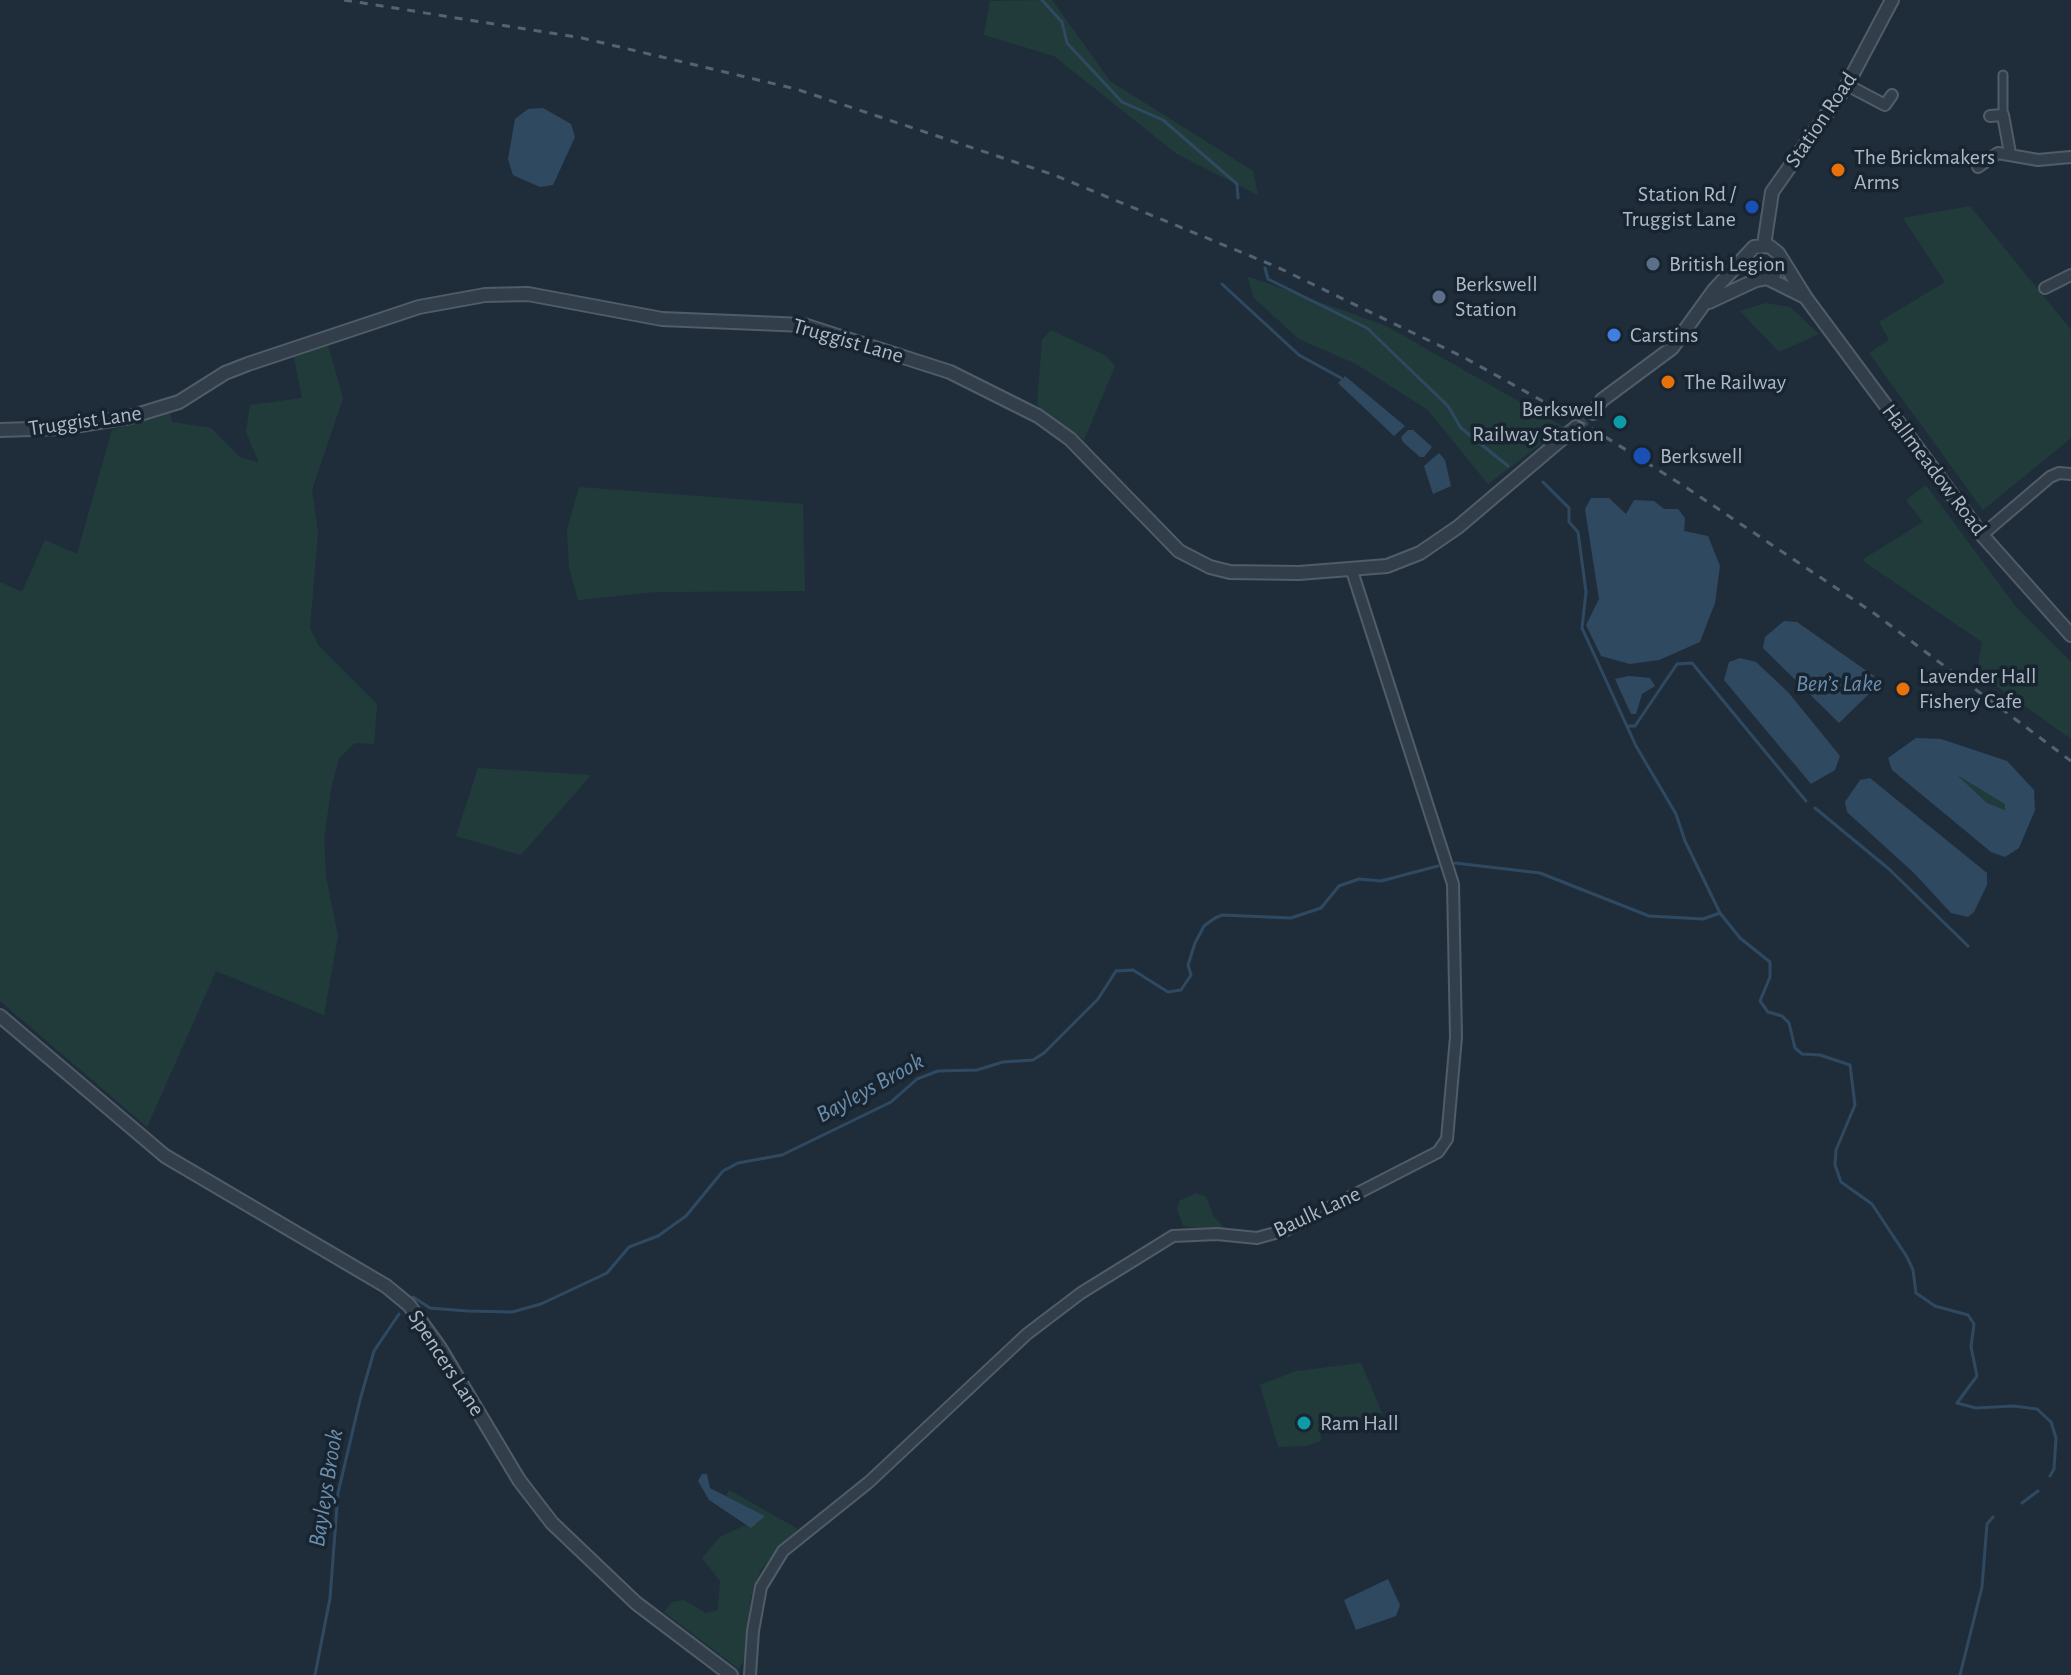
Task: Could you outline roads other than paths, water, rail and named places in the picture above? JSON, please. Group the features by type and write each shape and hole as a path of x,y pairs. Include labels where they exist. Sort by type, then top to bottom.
{"street":[{"name":"Station Road","path":"1764,245 1772,192 1847,85 1892,0"},
{"path":"2003,75 2003,115 2010,153"},
{"path":"1847,85 1884,108 1892,95"},
{"path":"1990,116 2003,115"},
{"path":"1978,167 1998,153 2038,160 2071,157"},
{"path":"1593,413 1602,400 1672,348 1706,304 1754,247 1764,245 1774,249 1780,259 1779,269 1706,304"},
{"path":"1745,259 1746,270 1763,279"},
{"name":"Hallmeadow Road","path":"1780,259 1982,535 2071,635"},
{"path":"2045,288 2071,275"},
{"name":"Hallmeadow Road","path":"1763,279 1806,298"},
{"name":"Truggist Lane","path":"0,430 62,428 130,417 179,402 225,373 248,364 419,307 485,295 528,294 662,319 804,325 959,376 1038,416 1093,462 1165,540 1199,562 1230,572 1352,571 1387,566 1420,553 1476,512 1576,427"},
{"path":"1982,535 2050,477 2059,473 2071,474"},
{"name":"Baulk Lane","path":"750,1675 753,1631 761,1587 783,1551 910,1446 975,1382 1048,1318 1081,1293 1173,1236 1217,1234 1257,1238 1286,1230 1438,1152 1447,1139 1456,1037 1457,926 1453,884 1352,571"},
{"name":"Spencers Lane","path":"0,1016 165,1156 347,1262 409,1305 440,1348 519,1480 552,1523 636,1603 731,1675"}],"water":[{"path":"543,108 571,124 575,137 553,185 540,187 513,175 508,159 515,119 528,109"},
{"path":"1345,376 1405,426 1394,436 1338,383"},
{"path":"1408,430 1413,430 1432,447 1424,457 1403,442 1401,437"},
{"path":"1439,453 1445,460 1451,486 1433,494 1424,466"},
{"path":"1591,498 1609,498 1626,514 1634,500 1654,501 1664,509 1678,509 1685,518 1684,531 1708,536 1720,566 1715,603 1700,642 1659,660 1630,664 1601,656 1586,625 1599,599 1585,509"},
{"name":"Ben’s Lake","path":"1784,621 1797,622 1874,676 1876,687 1839,723 1763,648 1765,637"},
{"path":"1740,658 1756,662 1788,692 1840,756 1835,770 1811,784 1724,680 1729,662"},
{"path":"1629,676 1650,678 1655,686 1642,694 1636,714 1631,714 1615,679"},
{"path":"1916,738 1941,739 2007,761 2034,790 2035,810 2019,848 2005,857 1991,852 1892,770 1888,758","holes":["1957,775 2005,804 2005,810 1987,803"]},
{"path":"1870,778 1987,873 1987,885 1974,912 1968,917 1951,913 1914,873 1847,812 1845,802 1860,780"},
{"path":"702,1474 707,1474 710,1488 765,1516 751,1528 709,1500 698,1481"},
{"path":"1388,1579 1400,1605 1396,1616 1356,1630 1344,1600"}],"waterway":[{"path":"1042,0 1062,22 1067,43 1122,102 1163,120 1237,184 1238,198"},
{"path":"1265,268 1268,279 1367,328 1448,406 1461,428 1508,466"},
{"path":"1222,284 1299,355 1341,378"},
{"name":"Bayleys Brook","path":"1543,482 1569,508 1569,522 1578,532 1586,592 1582,628 1636,746 1676,814 1685,841 1720,913 1740,938 1770,962 1770,977 1760,1001 1768,1012 1782,1016 1789,1023 1795,1048 1802,1054 1820,1055 1850,1065 1855,1105 1836,1150 1835,1165 1841,1182 1872,1204 1907,1257 1913,1270 1916,1293 1935,1306 1968,1315 1974,1324 1971,1347 1977,1376 1957,1403 1976,1408 2014,1406 2037,1409 2051,1422 2056,1438 2054,1469 2050,1476"},
{"path":"1627,726 1635,726 1677,664 1692,663 1806,801"},
{"path":"1815,808 1889,869 1968,946"},
{"name":"Bayleys Brook","path":"1455,863 1540,873 1649,916 1703,919 1720,913"},
{"name":"Bayleys Brook","path":"413,1297 430,1308 467,1311 512,1312 541,1304 607,1273 629,1247 658,1236 686,1216 723,1171 738,1163 782,1155 891,1102 917,1079 938,1071 977,1070 1003,1062 1033,1060 1044,1053 1098,999 1116,971 1133,970 1168,992 1181,990 1191,975 1188,965 1195,943 1204,926 1215,918 1222,915 1291,918 1321,908 1339,886 1359,879 1381,881 1438,866"},
{"name":"Bayleys Brook","path":"315,1675 330,1598 338,1493 374,1351 399,1314"},
{"name":"Bayleys Brook","path":"2022,1503 2038,1491"},
{"name":"Bayleys Brook","path":"1960,1675 1982,1587 1987,1524 1993,1517"}],"tunnel":[{"path":"1576,427 1593,413"}],"railway":[{"path":"344,0 582,38 796,89 1054,175 1277,267 1465,358 1591,428 1687,488 1875,614 2071,761"}],"place":[{"name":"The Brickmakers Arms","path":"1838,170"},
{"name":"Station Rd / Truggist Lane","path":"1752,207"},
{"name":"British Legion","path":"1653,264"},
{"name":"Berkswell Station","path":"1439,297"},
{"name":"Carstins","path":"1614,335"},
{"name":"The Railway","path":"1668,382"},
{"name":"Berkswell Railway Station","path":"1620,422"},
{"name":"Berkswell","path":"1642,456"},
{"name":"Lavender Hall Fishery Cafe","path":"1903,689"},
{"name":"Ram Hall","path":"1304,1423"}]}
